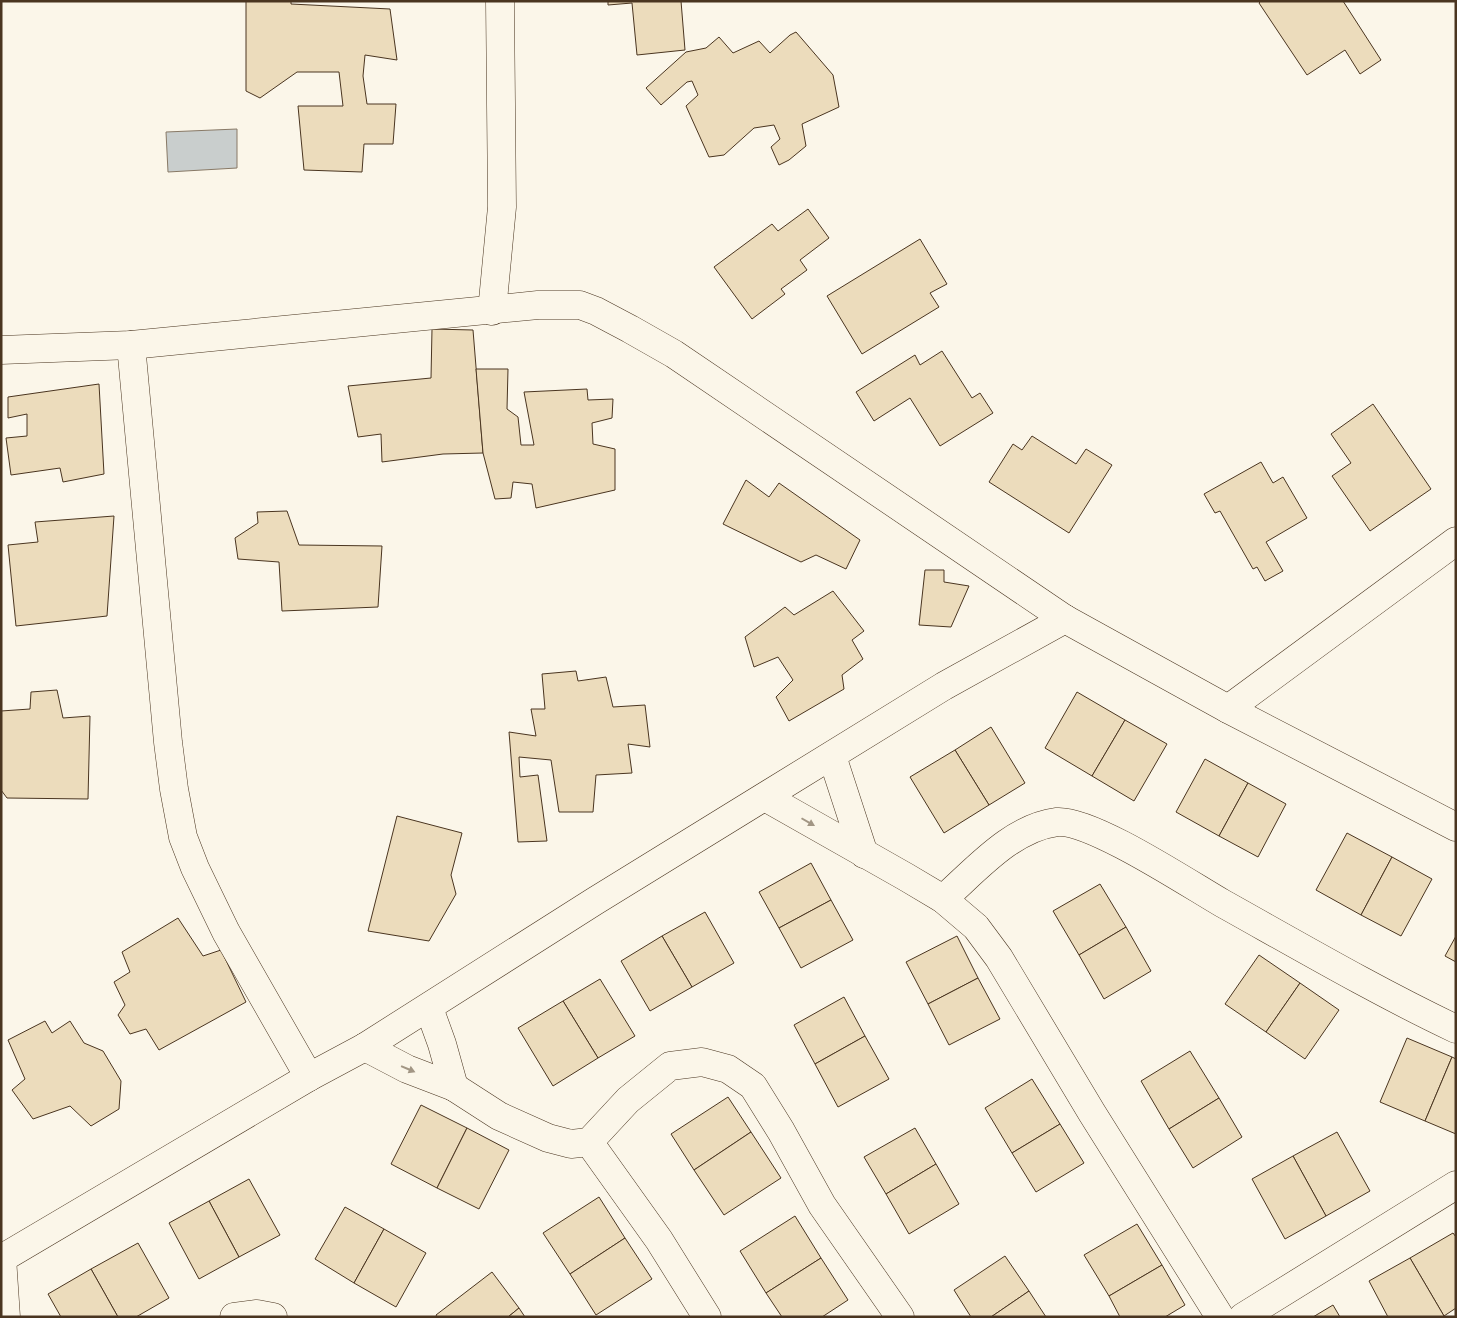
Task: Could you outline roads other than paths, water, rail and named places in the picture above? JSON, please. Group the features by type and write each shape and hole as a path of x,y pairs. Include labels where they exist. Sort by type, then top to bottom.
{"street":[{"path":"492,311 502,207 500,1"},
{"path":"1,350 131,345 538,305 580,305 596,311 674,354 1065,619 1228,709 1456,827"},
{"path":"131,345 174,790 183,837 195,868 226,932 309,1077"},
{"path":"1228,709 1456,541"},
{"path":"6,1317 2,1258 309,1077 365,1047 595,901 944,686 1065,619"},
{"path":"832,756 864,854"},
{"path":"765,797 943,899 976,927 999,958 1092,1113 1220,1317"},
{"path":"943,899 1010,840 1034,827 1059,822 1087,828 1136,853 1363,981 1456,1029"},
{"path":"429,1008 442,1044 454,1087"},
{"path":"365,1047 407,1069 454,1087 499,1116 548,1138 571,1144 589,1142 628,1100 670,1066 702,1062 728,1070 753,1086 781,1130 822,1205 900,1317"},
{"path":"589,1142 659,1240 707,1317"},
{"path":"1243,1317 1456,1186"},
{"path":"234,1317 257,1314 273,1317"}]}
